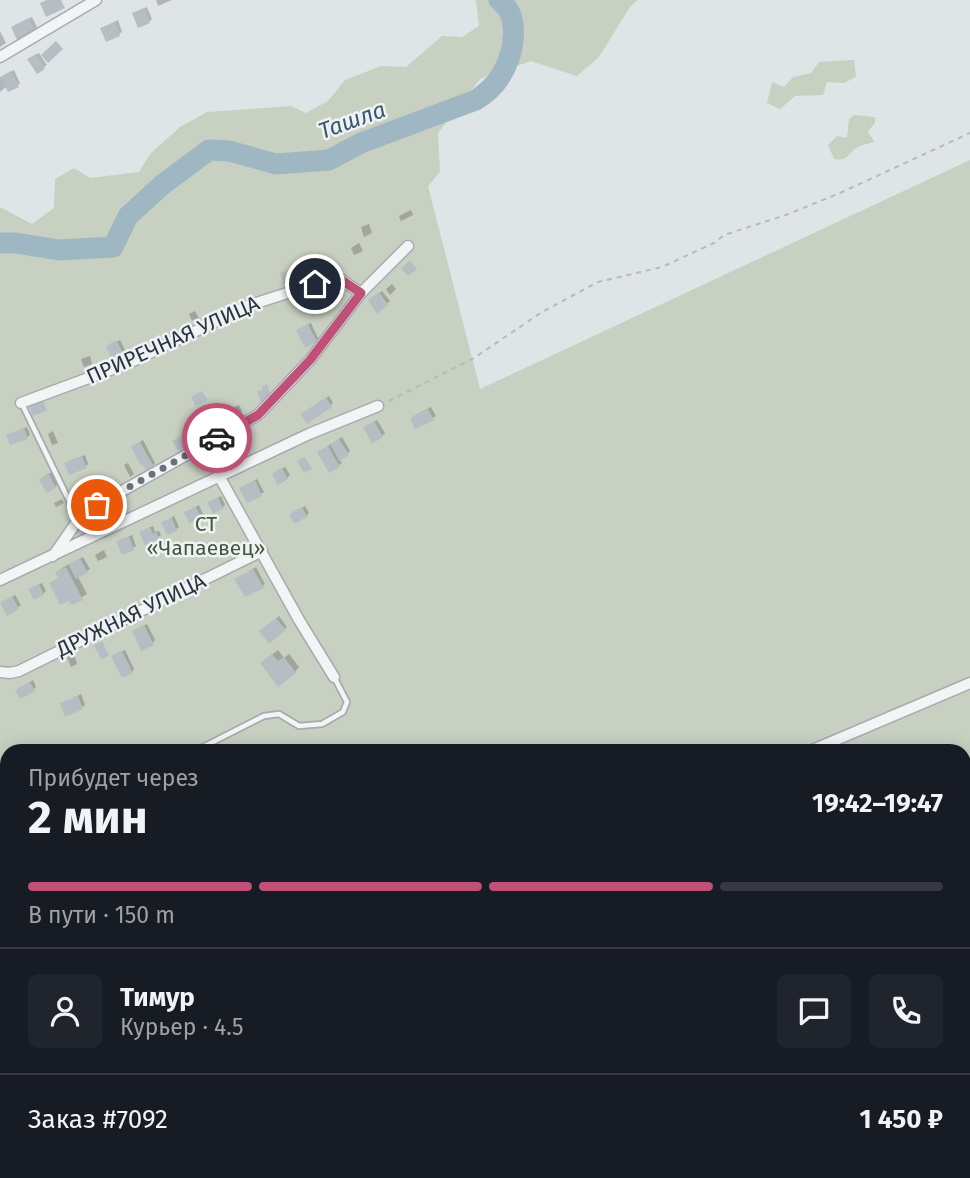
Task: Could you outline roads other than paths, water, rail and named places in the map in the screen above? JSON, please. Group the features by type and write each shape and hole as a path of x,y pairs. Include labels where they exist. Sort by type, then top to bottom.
{"street":[{"path":"0,57 96,0"},
{"path":"53,555 78,520 97,505 258,415 310,360 361,293 408,246"},
{"name":"ПРИРЕЧНАЯ УЛИЦА","path":"21,403 129,363 250,304 337,277 361,293"},
{"path":"0,580 309,434 378,405"},
{"path":"219,476 334,677"},
{"name":"ДРУЖНАЯ УЛИЦА","path":"0,672 10,674 19,671 262,551"},
{"path":"826,744 970,683"}],"lane":[{"path":"21,403 78,520"},
{"path":"209,744 264,716 279,714 299,726 323,724 343,712 347,702 334,677"}],"waterway":[{"name":"Ташла","path":"0,243 59,250 113,247 128,216 162,185 209,150 229,151 276,164 329,160 361,143 476,100 498,81 512,47 511,16 499,0"}],"park label":[{"name":"СТ «Чапаевец»","path":"206,536"}]}
